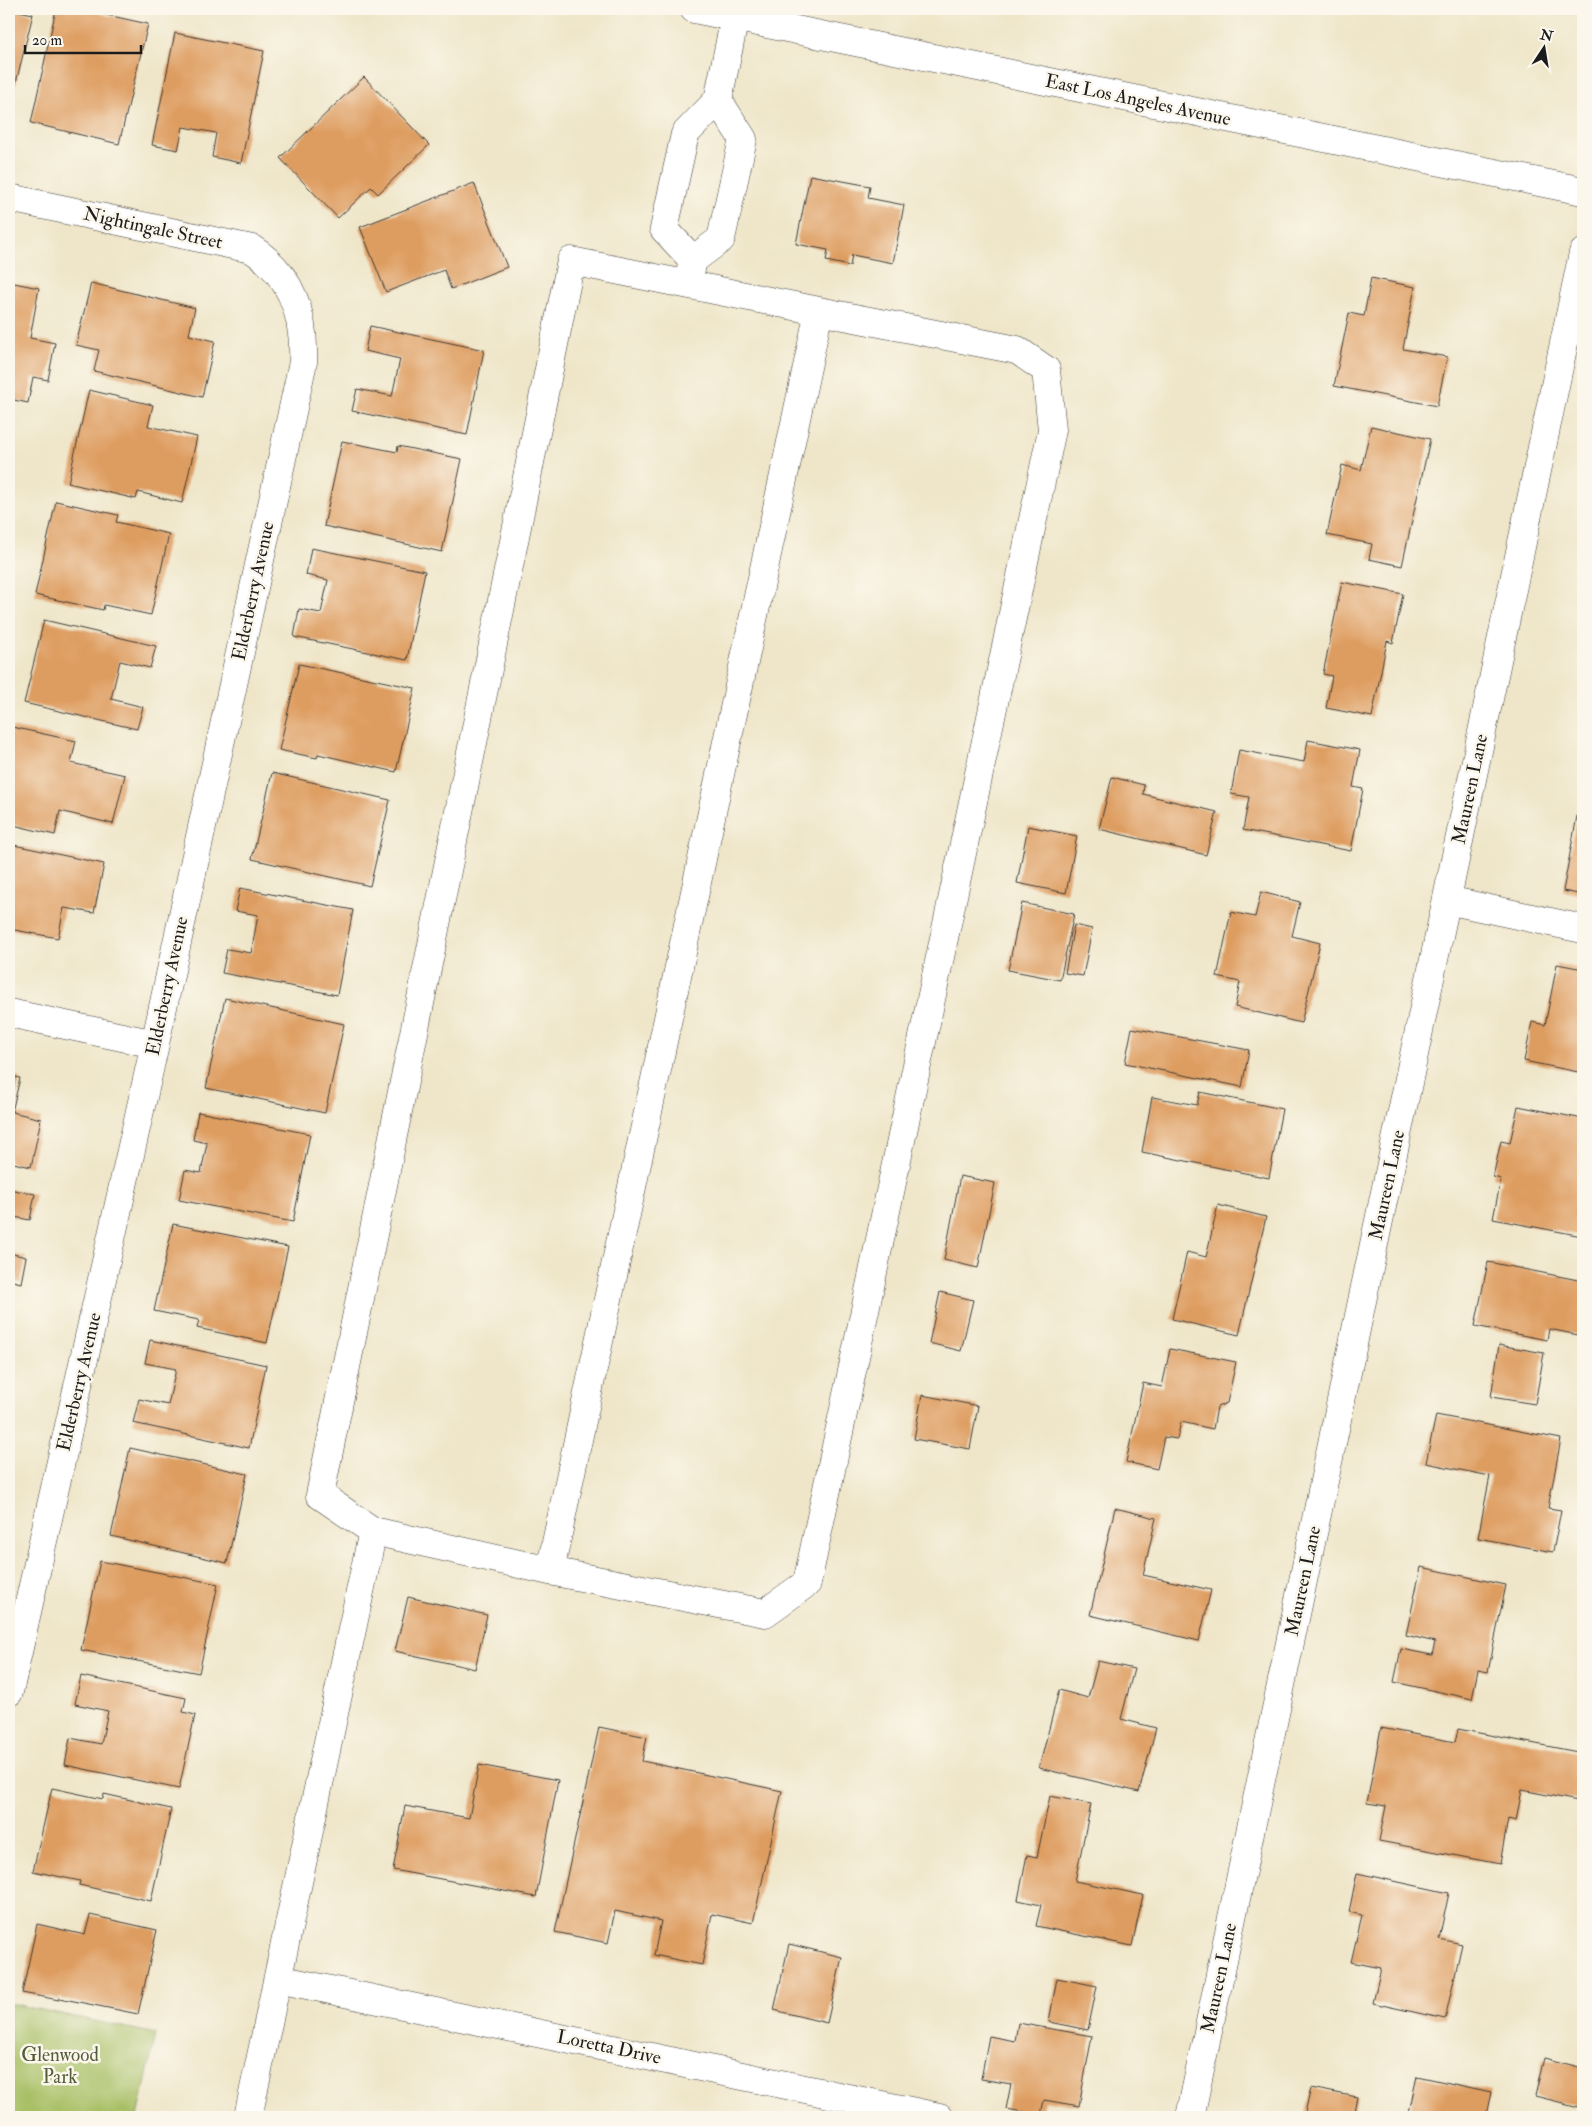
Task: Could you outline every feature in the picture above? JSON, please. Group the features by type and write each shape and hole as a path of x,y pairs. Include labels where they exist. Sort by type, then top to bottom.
{"street":[{"name":"East Los Angeles Avenue","path":"694,9 1583,191"},
{"path":"690,273 664,229 685,134 718,100 735,17"},
{"path":"690,273 721,239 743,139 718,100"},
{"name":"Nightingale Street","path":"9,198 252,250 266,258 285,281"},
{"name":"Maureen Lane","path":"1190,2117 1583,253"},
{"path":"571,261 690,273 819,311 1017,350 1046,370 1052,430 807,1584 765,1614 550,1571 372,1531 320,1495 571,261"},
{"name":"Elderberry Avenue","path":"9,1692 155,1044 303,362 304,342 297,308 285,281"},
{"path":"550,1571 819,311"},
{"path":"1447,900 1583,929"},
{"path":"9,1013 155,1044"},
{"path":"248,2117 372,1531"},
{"name":"Loretta Drive","path":"278,1979 939,2117"}],"green space":[{"name":"Glenwood Park","path":"9,2003 156,2034 138,2117 9,2117"}],"building":[{"path":"9,9 33,14 9,111"},
{"path":"56,9 80,9 148,24 119,144 31,123"},
{"path":"175,33 264,51 241,163 212,157 216,133 183,127 178,150 152,145"},
{"path":"364,77 429,145 378,194 371,187 338,218 280,158"},
{"path":"810,175 870,186 868,198 904,205 893,263 852,255 850,266 826,261 828,250 796,244"},
{"path":"474,183 507,267 451,289 444,270 386,292 360,227"},
{"path":"1371,278 1415,287 1403,349 1447,357 1437,406 1334,386 1349,313 1364,316"},
{"path":"9,282 39,288 30,338 55,343 48,380 33,377 28,403 9,399"},
{"path":"91,283 195,308 189,335 215,341 202,397 94,371 99,350 76,345"},
{"path":"370,326 484,350 467,435 352,411 357,389 392,396 400,359 365,351"},
{"path":"89,390 153,405 148,426 197,437 182,503 138,492 136,499 68,483"},
{"path":"1371,426 1430,439 1402,566 1369,559 1372,544 1327,535 1342,465 1361,470"},
{"path":"342,441 397,452 398,446 462,459 442,552 324,526"},
{"path":"56,501 118,515 116,522 169,534 151,615 104,605 103,610 35,595"},
{"path":"311,548 425,571 407,660 294,637 299,609 321,613 328,580 306,575"},
{"path":"1342,582 1403,594 1393,643 1387,641 1372,717 1326,708 1332,676 1323,674"},
{"path":"44,620 156,646 150,668 120,661 111,699 143,707 137,729 24,703"},
{"path":"299,664 415,688 396,772 318,754 317,758 279,750"},
{"path":"12,727 76,741 71,763 125,775 113,824 60,811 55,835 9,824 9,741"},
{"path":"1308,740 1360,750 1353,787 1363,789 1351,851 1243,830 1249,797 1231,794 1239,750 1304,762"},
{"path":"272,773 390,800 370,886 252,859"},
{"path":"1112,777 1144,785 1143,794 1217,812 1206,855 1099,829"},
{"path":"1577,816 1583,817 1583,895 1563,891"},
{"path":"1028,826 1077,836 1066,893 1017,883"},
{"path":"9,844 104,864 94,913 64,908 58,938 9,929"},
{"path":"240,888 353,910 337,995 222,973 227,949 251,953 258,915 235,911"},
{"path":"1261,892 1300,902 1292,936 1320,943 1301,1023 1235,1007 1240,982 1217,977 1231,912 1255,917"},
{"path":"1022,903 1074,914 1060,980 1008,970"},
{"path":"1074,925 1092,929 1083,976 1065,973"},
{"path":"1557,964 1583,969 1583,1073 1524,1061 1532,1022 1545,1025"},
{"path":"225,998 344,1024 325,1113 206,1088"},
{"path":"1132,1028 1249,1050 1242,1087 1125,1063"},
{"path":"9,1076 20,1078 12,1112 41,1119 31,1167 9,1162"},
{"path":"1200,1092 1282,1109 1269,1178 1142,1152 1152,1097 1197,1105"},
{"path":"1518,1106 1583,1119 1582,1236 1493,1219 1501,1179 1493,1177 1501,1141 1510,1143"},
{"path":"198,1112 310,1134 293,1222 179,1200 185,1170 201,1173 207,1143 193,1140"},
{"path":"960,1176 995,1183 978,1268 944,1260"},
{"path":"9,1189 35,1194 30,1220 9,1216"},
{"path":"1218,1205 1266,1217 1239,1335 1172,1319 1187,1252 1206,1257"},
{"path":"173,1224 288,1247 267,1343 197,1328 199,1320 154,1311"},
{"path":"9,1253 26,1257 21,1283 9,1280"},
{"path":"1488,1262 1583,1281 1583,1336 1549,1329 1547,1340 1475,1326"},
{"path":"940,1292 973,1300 961,1351 929,1343"},
{"path":"150,1340 266,1365 249,1448 133,1423 139,1399 168,1405 176,1369 145,1363"},
{"path":"1499,1345 1544,1353 1535,1404 1491,1397"},
{"path":"1170,1349 1236,1362 1227,1403 1217,1407 1213,1429 1181,1422 1177,1439 1164,1437 1157,1469 1126,1462 1143,1383 1162,1387"},
{"path":"922,1395 978,1406 970,1449 914,1439"},
{"path":"1436,1415 1561,1439 1548,1508 1561,1510 1553,1552 1478,1538 1490,1476 1426,1463"},
{"path":"130,1448 247,1474 227,1563 111,1536"},
{"path":"1115,1508 1156,1518 1143,1575 1211,1590 1199,1641 1090,1615"},
{"path":"100,1561 218,1584 199,1673 81,1650"},
{"path":"1421,1567 1506,1585 1488,1672 1478,1670 1472,1699 1394,1682 1401,1649 1432,1655 1435,1642 1406,1635"},
{"path":"408,1597 487,1615 475,1669 395,1651"},
{"path":"1098,1661 1134,1669 1121,1719 1156,1728 1139,1792 1039,1768 1059,1690 1088,1698"},
{"path":"81,1676 186,1698 183,1712 195,1715 179,1789 65,1765 70,1738 101,1744 108,1711 75,1704"},
{"path":"599,1727 647,1737 642,1761 782,1791 753,1923 712,1914 702,1965 654,1955 661,1921 615,1911 608,1943 555,1932"},
{"path":"1381,1728 1455,1742 1458,1729 1583,1753 1583,1802 1522,1790 1516,1821 1508,1819 1500,1864 1379,1841 1386,1806 1367,1803"},
{"path":"479,1765 558,1780 536,1897 393,1870 405,1806 469,1818"},
{"path":"52,1788 103,1799 104,1794 171,1809 151,1901 79,1885 80,1881 33,1871"},
{"path":"1050,1796 1091,1804 1075,1881 1143,1895 1132,1946 1036,1926 1041,1905 1018,1900 1027,1855 1037,1857"},
{"path":"1357,1873 1449,1893 1439,1939 1462,1944 1445,2019 1373,2003 1381,1968 1351,1962 1362,1915 1349,1912"},
{"path":"90,1915 157,1930 138,2014 59,1998 59,2000 22,1993 37,1924 85,1935"},
{"path":"789,1944 842,1957 827,2023 774,2010"},
{"path":"1057,1978 1097,1986 1088,2030 1049,2022"},
{"path":"1018,2023 1092,2036 1079,2106 1044,2100 1041,2115 1006,2109 1011,2084 981,2079 989,2036 1015,2041"},
{"path":"1544,2058 1583,2068 1583,2108 1535,2096"},
{"path":"1417,2076 1491,2092 1486,2117 1408,2117"},
{"path":"1311,2088 1357,2097 1354,2111 1379,2117 1304,2117"}]}
